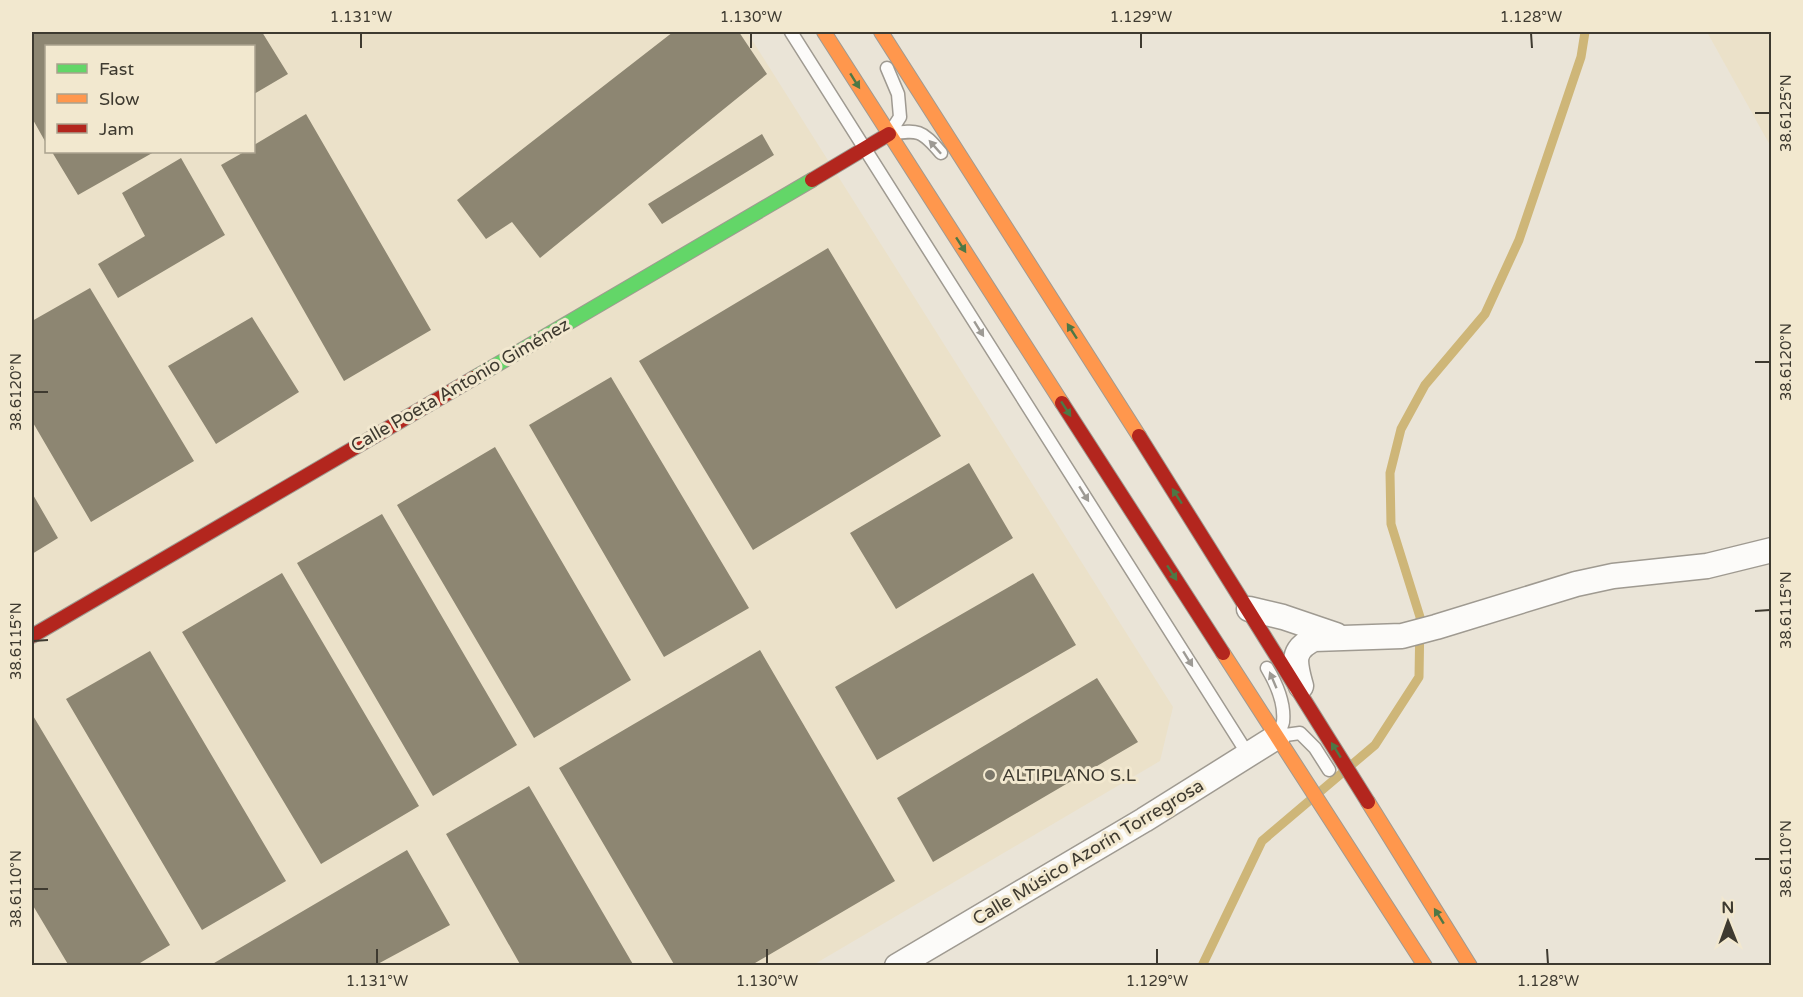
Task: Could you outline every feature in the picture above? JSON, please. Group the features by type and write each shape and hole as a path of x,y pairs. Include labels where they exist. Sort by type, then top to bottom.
{"main road":[{"path":"824,32 1425,966"},
{"path":"881,32 1137,433 1244,615 1304,698 1470,966"},
{"name":"Calle Poeta Antonio Giménez","path":"32,636 889,134"}],"street":[{"path":"1304,698 1295,667 1297,653 1302,644 1314,639 1402,636 1576,584 1613,576 1707,566 1772,550"},
{"path":"1244,615 1283,617 1341,637"},
{"name":"Calle Músico Azorín Torregrosa","path":"897,966 1249,756 1278,736"}],"lane":[{"path":"791,32 1249,756"},
{"path":"883,60 898,94 900,117 889,134"},
{"path":"889,134 914,131 930,140 950,166"},
{"path":"1096,393 1110,411 1137,433 1141,457 1156,489"},
{"path":"1180,526 1244,615"},
{"path":"1262,660 1274,679 1281,705 1283,722 1278,736 1300,733 1315,748 1334,777"},
{"path":"1436,936 1456,966"}],"shaded area":[{"path":"32,32 747,32 1173,707 1160,761 813,965 32,965"},
{"path":"1707,32 1771,32 1771,147"}],"building":[{"path":"32,32 262,32 288,74 255,93 255,45 45,45 45,141 32,118"},
{"path":"673,32 739,32 767,74 540,258 512,222 486,239 457,200"},
{"path":"306,114 431,330 344,381 221,165 242,153 255,153 255,144"},
{"path":"762,134 774,155 662,224 648,204"},
{"path":"53,153 152,153 78,195"},
{"path":"181,158 225,235 118,298 98,264 145,236 122,193"},
{"path":"828,248 941,436 753,550 639,361"},
{"path":"90,288 194,461 91,522 32,421 32,321"},
{"path":"252,317 299,392 216,444 168,366"},
{"path":"611,377 749,608 664,657 529,425"},
{"path":"495,447 631,680 534,738 397,505"},
{"path":"969,463 1013,538 896,609 850,533"},
{"path":"32,493 58,538 32,554"},
{"path":"382,514 517,745 433,796 297,563"},
{"path":"282,573 419,806 321,864 182,632"},
{"path":"1033,573 1076,645 877,760 835,687"},
{"path":"760,650 895,881 750,966 675,966 559,768"},
{"path":"150,651 286,881 202,930 66,699"},
{"path":"1097,678 1138,742 933,862 897,798"},
{"path":"32,714 170,945 135,966 69,966 32,904"},
{"path":"529,786 634,966 521,966 446,834"},
{"path":"407,850 450,925 374,966 209,966"}],"waterway":[{"path":"1202,966 1262,841 1375,745 1419,677 1420,617 1391,524 1390,473 1401,429 1425,385 1485,314 1519,240 1581,57 1585,32"}],"traffic: fast":[{"path":"474,378 812,180"}],"traffic: slow":[{"path":"824,32 1062,403"},
{"path":"881,32 1139,436"},
{"path":"1223,653 1425,966"},
{"path":"1368,802 1470,966"}],"traffic: jam":[{"path":"812,180 889,134"},
{"path":"32,636 474,378"},
{"path":"1062,403 1223,653"},
{"path":"1139,436 1368,802"}],"place":[{"name":"ALTIPLANO S.L","path":"990,775"}]}
